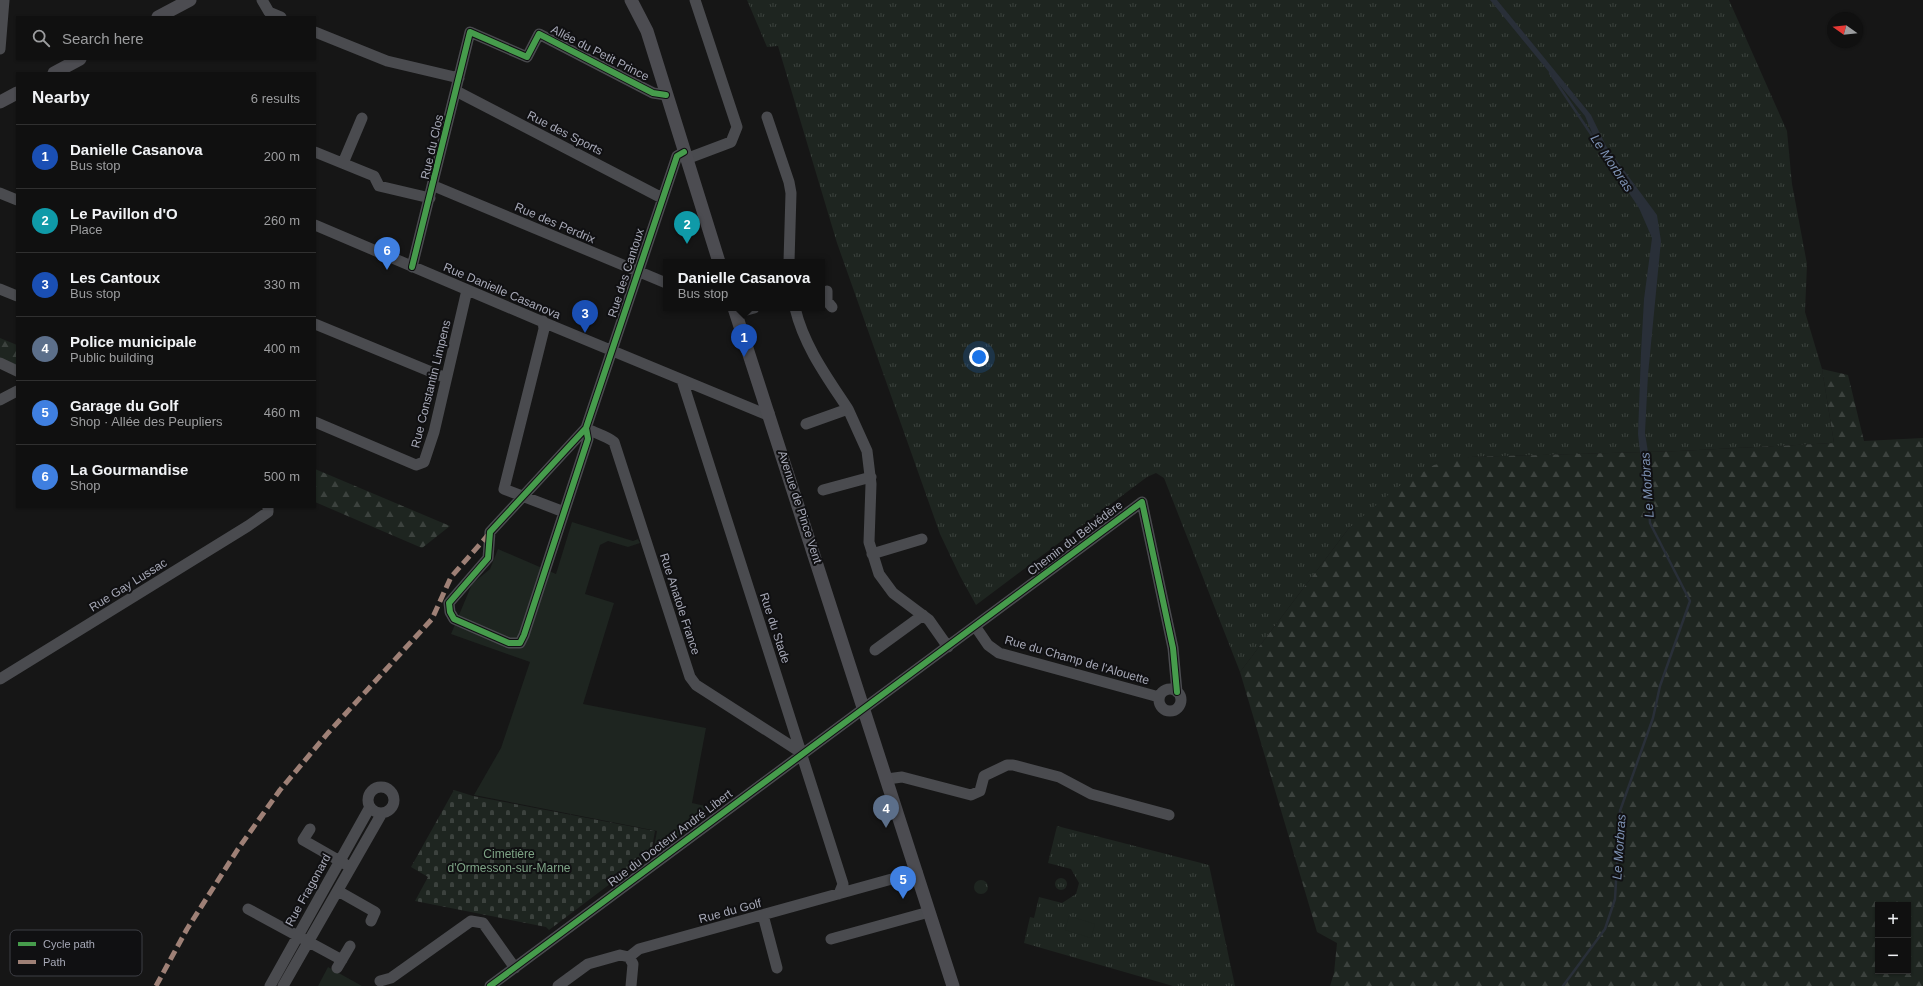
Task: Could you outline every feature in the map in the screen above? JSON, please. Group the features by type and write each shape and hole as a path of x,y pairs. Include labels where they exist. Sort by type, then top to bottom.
{"main road":[{"path":"160,16 190,0"},
{"path":"631,0 641,19 718,259"},
{"path":"638,0 642,13 641,19"},
{"path":"56,72 78,60"},
{"name":"Avenue de Pince Vent","path":"735,311 953,986"}],"street":[{"path":"0,49 4,0"},
{"path":"262,0 269,12 279,16"},
{"path":"685,155 731,142 737,127 695,0"},
{"path":"316,32 375,57 459,78"},
{"name":"Allée du Petit Prince","path":"470,32 527,57 539,34 654,93 666,96"},
{"name":"Rue du Clos","path":"412,267 424,215 434,186 439,153 470,32"},
{"name":"Rue des Sports","path":"456,91 662,198"},
{"path":"767,117 789,182 791,193 789,259"},
{"path":"343,163 362,118"},
{"path":"316,152 374,176 379,186 430,198"},
{"name":"Rue des Cantoux","path":"586,428 677,156 685,155"},
{"name":"Rue des Perdrix","path":"434,186 663,282"},
{"path":"0,193 16,200"},
{"name":"Rue Danielle Casanova","path":"316,225 682,380 765,414 769,413"},
{"path":"0,289 16,296"},
{"name":"Rue Constantin Limpens","path":"316,422 416,465 424,462 427,455 467,290"},
{"path":"798,311 805,338 815,359 848,409 867,451 871,477 869,542 879,574 893,593 929,620 948,646"},
{"path":"543,321 544,328 504,489 564,512"},
{"path":"316,324 446,378"},
{"path":"0,363 16,370"},
{"name":"Rue du Stade","path":"682,380 843,884"},
{"path":"0,400 16,392"},
{"path":"806,424 848,409"},
{"path":"586,428 588,439 524,635 520,643 509,643 454,619 450,612 449,603 488,558 490,532 586,428"},
{"name":"Rue Anatole France","path":"586,428 597,434 603,434 614,442 690,678 696,685 802,753"},
{"path":"823,490 871,477"},
{"name":"Chemin du Belvédère","path":"864,707 1142,502 1173,648 1177,692"},
{"name":"Rue Gay Lussac","path":"0,679 243,529 268,509"},
{"path":"872,554 922,539"},
{"path":"875,650 922,615"},
{"name":"Rue du Champ de l'Alouette","path":"975,626 988,645 999,653 1160,697"},
{"path":"1167,690 1177,692 1181,700 1180,705 1176,709 1170,711 1160,705 1160,697 1167,690"},
{"name":"Rue du Docteur André Libert","path":"490,986 864,707"},
{"path":"887,779 902,777 971,796 980,791 984,776 1007,765 1013,765 1059,777 1091,794 1168,815"},
{"name":"Rue Fragonard","path":"270,986 370,806 369,796 374,789 384,788 390,790 393,794 394,803 388,811 382,813 283,986"},
{"path":"370,806 373,810 382,813"},
{"path":"310,829 303,840 351,867"},
{"name":"Rue du Golf","path":"558,986 588,964 620,955 629,957 639,950 917,872"},
{"path":"839,894 843,884 854,890"},
{"path":"338,891 375,912 371,921"},
{"path":"248,909 297,937 309,941 339,964 350,946"},
{"path":"831,939 929,912"},
{"path":"763,915 777,968"},
{"path":"380,981 391,978 470,921 483,923 515,968"},
{"path":"629,957 633,964 631,986"}],"green space":[{"path":"747,0 1729,0 1787,131 1792,184 1807,264 1805,312 1822,369 1834,443 1679,451 1469,457 1349,528 1240,672 1164,478 1156,473 1147,477 976,605 940,534 837,243 778,46 767,47"},
{"path":"0,338 16,345 16,365 0,358"},
{"path":"1822,369 1848,375 1864,441 1923,438 1923,986 1330,986 1334,973 1337,943 1317,932 1240,672 1349,528 1395,489 1434,465 1469,457 1679,451 1834,443"},
{"path":"316,469 450,526 422,548 316,502"},
{"path":"572,522 633,541 638,539 640,543 628,547 608,541 600,545 585,594 614,603 583,704 706,728 692,803 710,807 678,831 681,835 656,853 653,853 657,831 474,795 501,748 530,662 451,634 472,584 490,569 498,549 556,574"},
{"name":"Cimetière d'Ormesson-sur-Marne","path":"454,790 473,796 655,831 651,853 549,930 546,927 415,901 428,877 411,867"},
{"path":"1057,826 1209,865 1235,986 1173,986 1024,943 1030,917 1034,918 1039,897 1062,903 1076,894 1079,883 1071,869 1048,863"},
{"path":"1061,878 1065,880 1067,884 1065,888 1061,890 1057,888 1055,884 1057,880"},
{"path":"978,880 984,880 988,884 988,890 984,894 978,894 974,890 974,884"},
{"path":"1069,916 1095,924 1091,938 1065,930"},
{"path":"328,967 362,986 318,986"}],"water":[{"path":"1490,0 1497,0 1591,115 1606,146 1657,215 1661,241 1648,375 1645,433 1650,465 1641,461 1638,434 1644,299 1652,238 1639,208 1598,147 1585,116"}],"waterway":[{"name":"Le Morbras","path":"1550,73 1595,140"},
{"name":"Le Morbras","path":"1563,986 1605,929 1615,899 1620,811 1653,718 1660,686 1690,601 1650,523 1646,461"}],"marked path":[{"path":"156,986 187,929 238,849 280,790 328,733 432,619 451,577 489,534"}],"cycle path":[{"path":"412,267 470,32 527,57 539,34 653,93 666,95"},
{"path":"586,428 588,439 524,635 520,643 509,643 454,619 450,612 449,603 488,558 490,532 586,428 677,156 684,152"},
{"path":"490,986 1142,502 1173,648 1177,692"}],"place":[{"name":"Le Pavillon d'O","path":"687,244"},
{"name":"La Gourmandise","path":"387,270"},
{"name":"Les Cantoux","path":"585,333"},
{"name":"Danielle Casanova","path":"744,357"},
{"name":"Police municipale","path":"886,828"},
{"name":"Garage du Golf","path":"903,899"}]}
